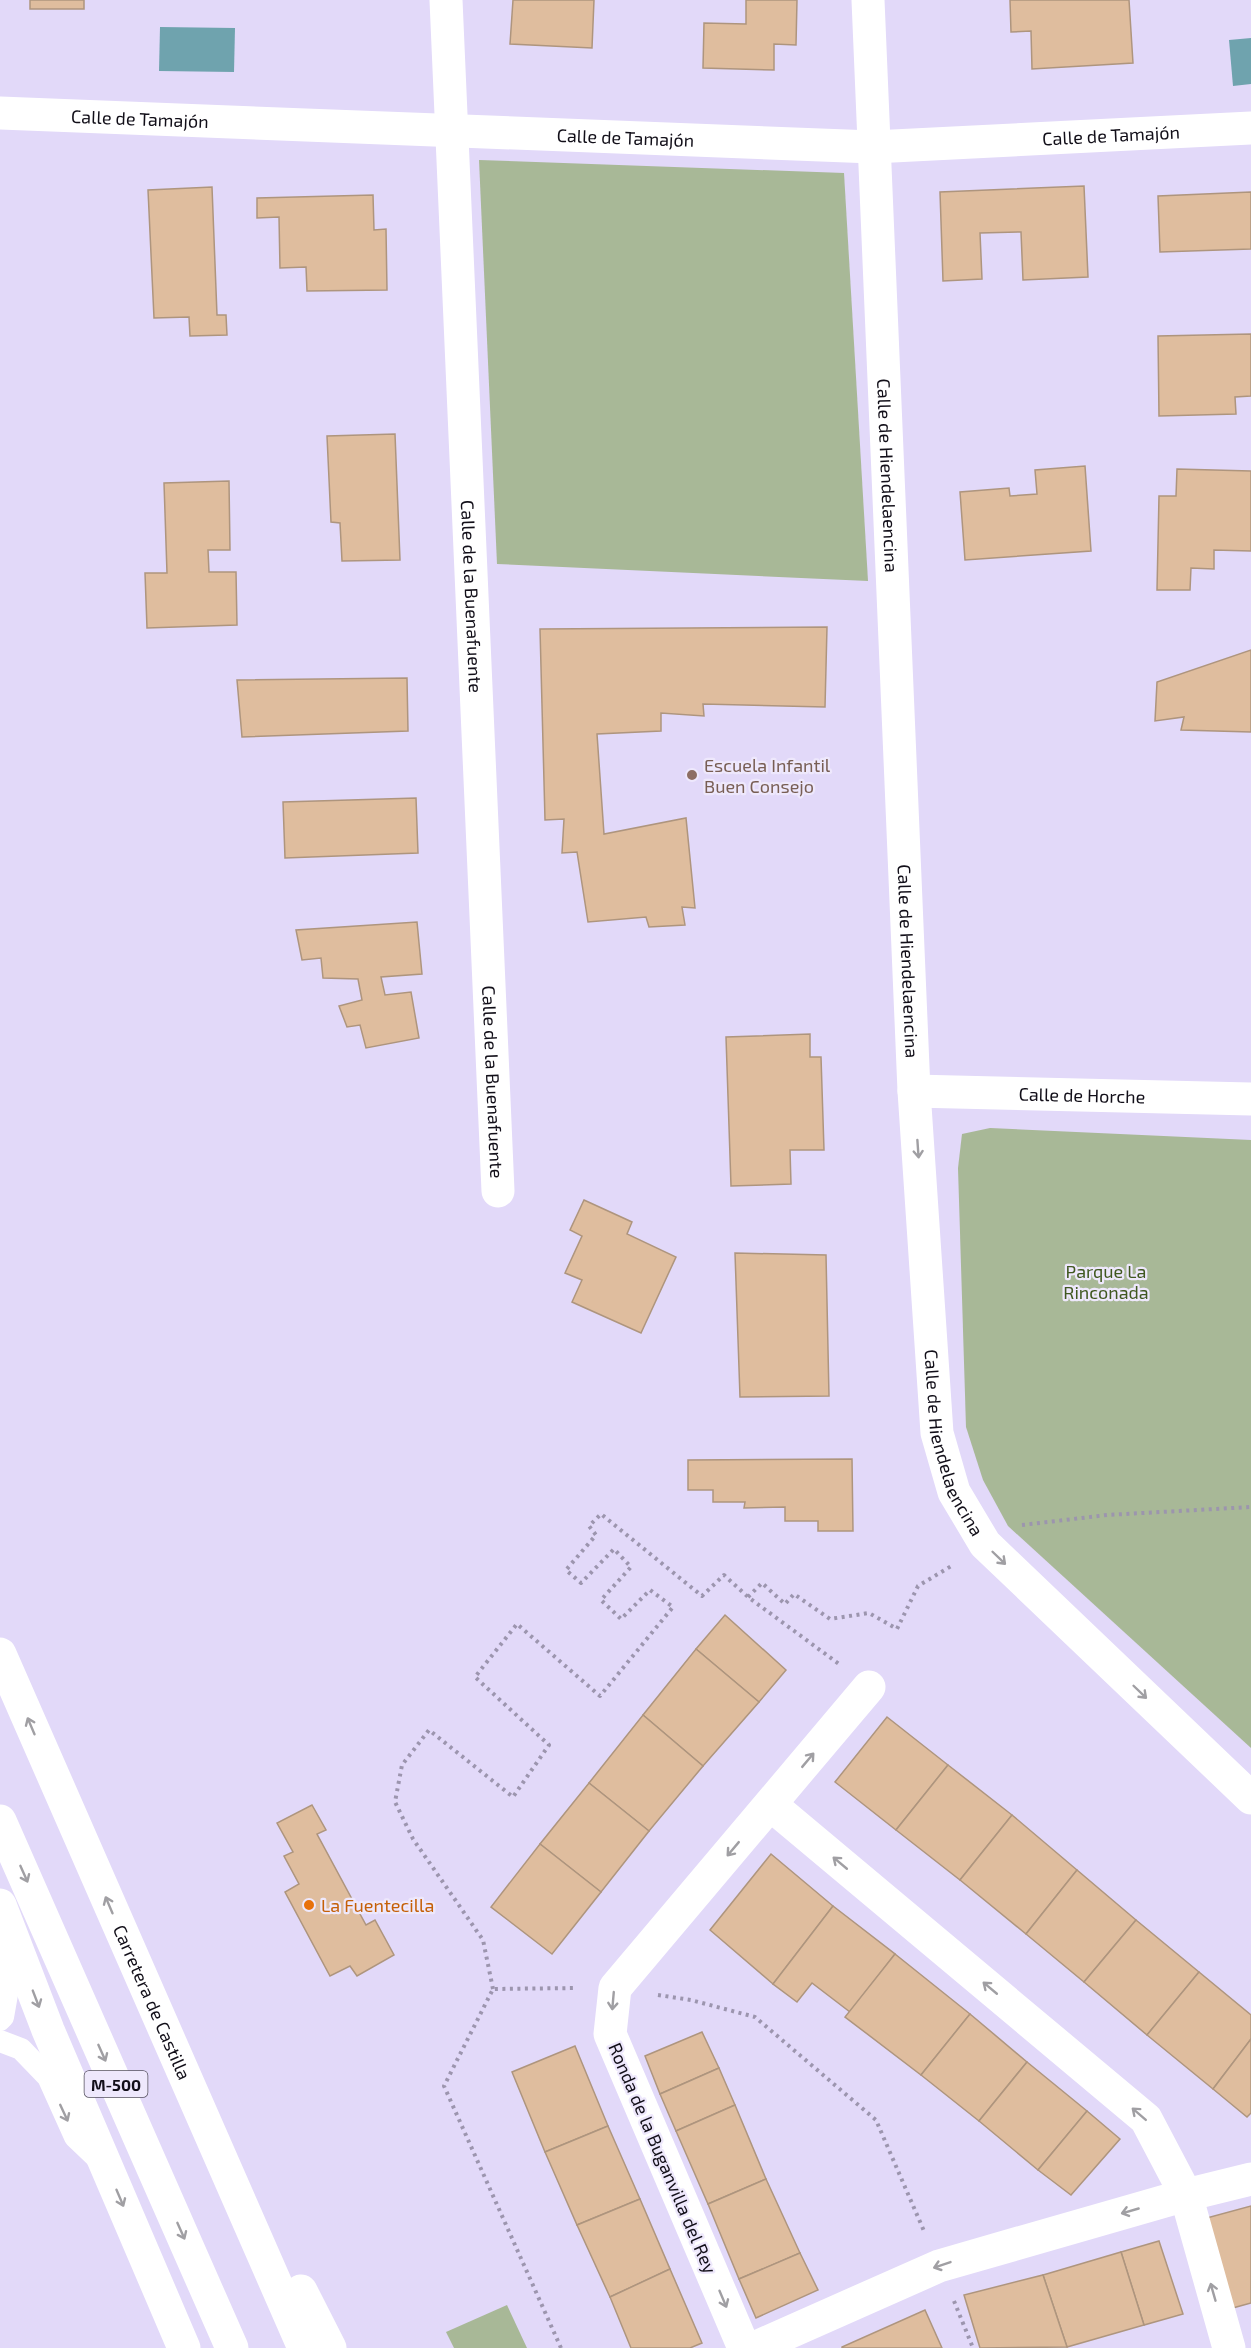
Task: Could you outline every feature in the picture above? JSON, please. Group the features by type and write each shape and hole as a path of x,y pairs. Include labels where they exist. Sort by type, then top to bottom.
{"main road":[{"name":"Calle de la Buenafuente","path":"446,0 498,1191"},
{"name":"Calle de Hiendelaencina","path":"868,0 914,1091 937,1433 954,1492 985,1544 1251,1798"},
{"name":"Calle de Tamajón","path":"0,112 452,132 873,147 1251,128"},
{"name":"Calle de Horche","path":"914,1091 1251,1099"},
{"name":"Carretera de Castilla","path":"0,1654 148,1997 304,2348"},
{"name":"Ronda de la Buganvilla del Rey","path":"744,2348 610,2034 615,1988 869,1687"},
{"path":"771,1805 1146,2119 1186,2195 1229,2348"},
{"name":"M-500","path":"0,1821 232,2348"},
{"name":"M-500","path":"0,1905 48,2030 184,2348"},
{"path":"148,1997 330,2348"},
{"path":"754,2348 939,2266 1186,2195 1251,2179"}],"lane":[{"path":"0,1923 10,1977 3,2017 0,2020"},
{"path":"0,2041 21,2049 48,2077 75,2137 106,2167"},
{"path":"168,2311 169,2348"}],"path":[{"path":"493,1989 483,1940 413,1839 395,1802 402,1765 429,1730 513,1797 549,1745 475,1677 517,1624 600,1695 673,1607 650,1590 621,1619 601,1600 631,1567 614,1549 580,1583 567,1570 596,1535 589,1526 601,1514 702,1596 724,1575 748,1597 869,1687"}],"green space":[{"path":"479,160 844,173 868,581 497,564"},
{"name":"Parque La Rinconada","path":"990,1128 1251,1140 1251,1748 1008,1526 983,1480 966,1427 958,1168 962,1134"},
{"path":"507,2305 527,2348 454,2348 446,2332"}],"shaded area":[{"path":"160,27 235,28 234,72 159,71"},
{"path":"1251,38 1251,84 1233,86 1229,40"}],"building":[{"path":"30,0 84,0 84,9 30,9"},
{"path":"513,0 594,0 592,48 510,44"},
{"path":"746,0 797,0 796,45 774,44 774,70 703,68 704,23 746,24"},
{"path":"1010,0 1129,0 1133,63 1032,69 1031,31 1011,32"},
{"path":"1084,186 1088,277 1023,280 1021,232 980,233 982,279 943,281 940,192"},
{"path":"212,187 217,315 226,315 227,335 190,336 189,317 154,318 148,190"},
{"path":"1251,192 1251,249 1160,252 1158,196"},
{"path":"373,195 374,230 386,229 387,290 307,291 306,267 280,268 279,217 257,218 257,198"},
{"path":"1251,334 1251,396 1235,397 1236,414 1159,416 1158,336"},
{"path":"395,434 400,560 342,561 340,523 331,522 327,436"},
{"path":"1085,466 1091,551 965,560 960,492 1009,488 1010,496 1037,494 1035,470"},
{"path":"1177,469 1251,471 1251,551 1214,550 1214,569 1191,568 1190,590 1157,590 1159,496 1176,496"},
{"path":"229,481 230,550 208,550 209,572 236,572 237,625 147,628 145,573 167,573 164,483"},
{"path":"827,627 825,707 703,704 704,716 661,713 661,731 597,734 604,834 686,818 695,908 682,907 685,925 649,927 646,917 588,922 577,852 562,853 564,819 545,820 540,629"},
{"path":"1251,650 1251,732 1181,730 1184,717 1155,721 1157,682"},
{"path":"407,678 408,731 242,737 237,680"},
{"path":"416,798 418,853 285,858 283,802"},
{"path":"417,922 422,974 381,977 385,995 411,992 419,1038 366,1048 360,1025 347,1027 339,1006 362,1000 358,979 323,978 321,958 302,960 296,930"},
{"path":"810,1034 810,1057 821,1057 824,1150 790,1150 791,1184 731,1186 726,1037"},
{"path":"584,1200 632,1222 627,1234 676,1257 641,1333 572,1302 582,1280 565,1273 582,1236 570,1230"},
{"path":"735,1253 826,1255 829,1396 740,1397"},
{"path":"852,1459 853,1531 818,1531 818,1521 785,1521 785,1507 744,1508 745,1502 713,1502 713,1490 688,1490 688,1460"},
{"path":"725,1615 786,1670 759,1702 696,1649"},
{"path":"696,1649 759,1702 703,1766 643,1715"},
{"path":"643,1715 703,1766 649,1831 589,1783"},
{"path":"887,1717 948,1765 896,1830 835,1782"},
{"path":"948,1765 1012,1815 960,1880 896,1830"},
{"path":"589,1783 649,1831 601,1892 540,1844"},
{"path":"312,1805 326,1830 317,1834 366,1925 375,1920 394,1955 357,1976 350,1966 330,1976 285,1892 299,1884 284,1856 293,1852 277,1823"},
{"path":"1012,1815 1077,1870 1026,1934 960,1880"},
{"path":"540,1844 601,1892 552,1954 491,1907"},
{"path":"771,1854 833,1906 773,1984 710,1930"},
{"path":"1077,1870 1136,1920 1084,1982 1026,1934"},
{"path":"833,1906 895,1954 850,2012 812,1983 797,2002 773,1984"},
{"path":"1136,1920 1199,1972 1147,2035 1084,1982"},
{"path":"895,1954 970,2014 921,2075 845,2017"},
{"path":"1199,1972 1251,2015 1251,2039 1213,2089 1147,2035"},
{"path":"970,2014 1027,2062 979,2121 921,2075"},
{"path":"702,2032 719,2068 660,2094 645,2056"},
{"path":"1251,2039 1251,2113 1247,2117 1213,2089"},
{"path":"575,2046 608,2126 545,2152 512,2072"},
{"path":"1027,2062 1087,2111 1038,2170 979,2121"},
{"path":"719,2068 735,2105 676,2131 660,2094"},
{"path":"735,2105 766,2179 708,2204 676,2131"},
{"path":"1087,2111 1120,2139 1071,2195 1038,2170"},
{"path":"608,2126 640,2199 577,2225 545,2152"},
{"path":"766,2179 800,2253 739,2279 708,2204"},
{"path":"640,2199 670,2269 610,2297 577,2225"},
{"path":"1251,2206 1251,2303 1229,2309 1203,2219"},
{"path":"1159,2241 1183,2314 1144,2325 1121,2252"},
{"path":"1121,2252 1144,2325 1067,2347 1043,2275"},
{"path":"800,2253 818,2290 756,2318 739,2279"},
{"path":"670,2269 702,2343 690,2348 631,2348 610,2297"},
{"path":"1043,2275 1067,2347 980,2348 964,2295"},
{"path":"925,2310 942,2348 842,2348 842,2347"}],"place":[{"name":"Escuela Infantil Buen Consejo","path":"692,775"},
{"name":"La Fuentecilla","path":"309,1905"}]}
